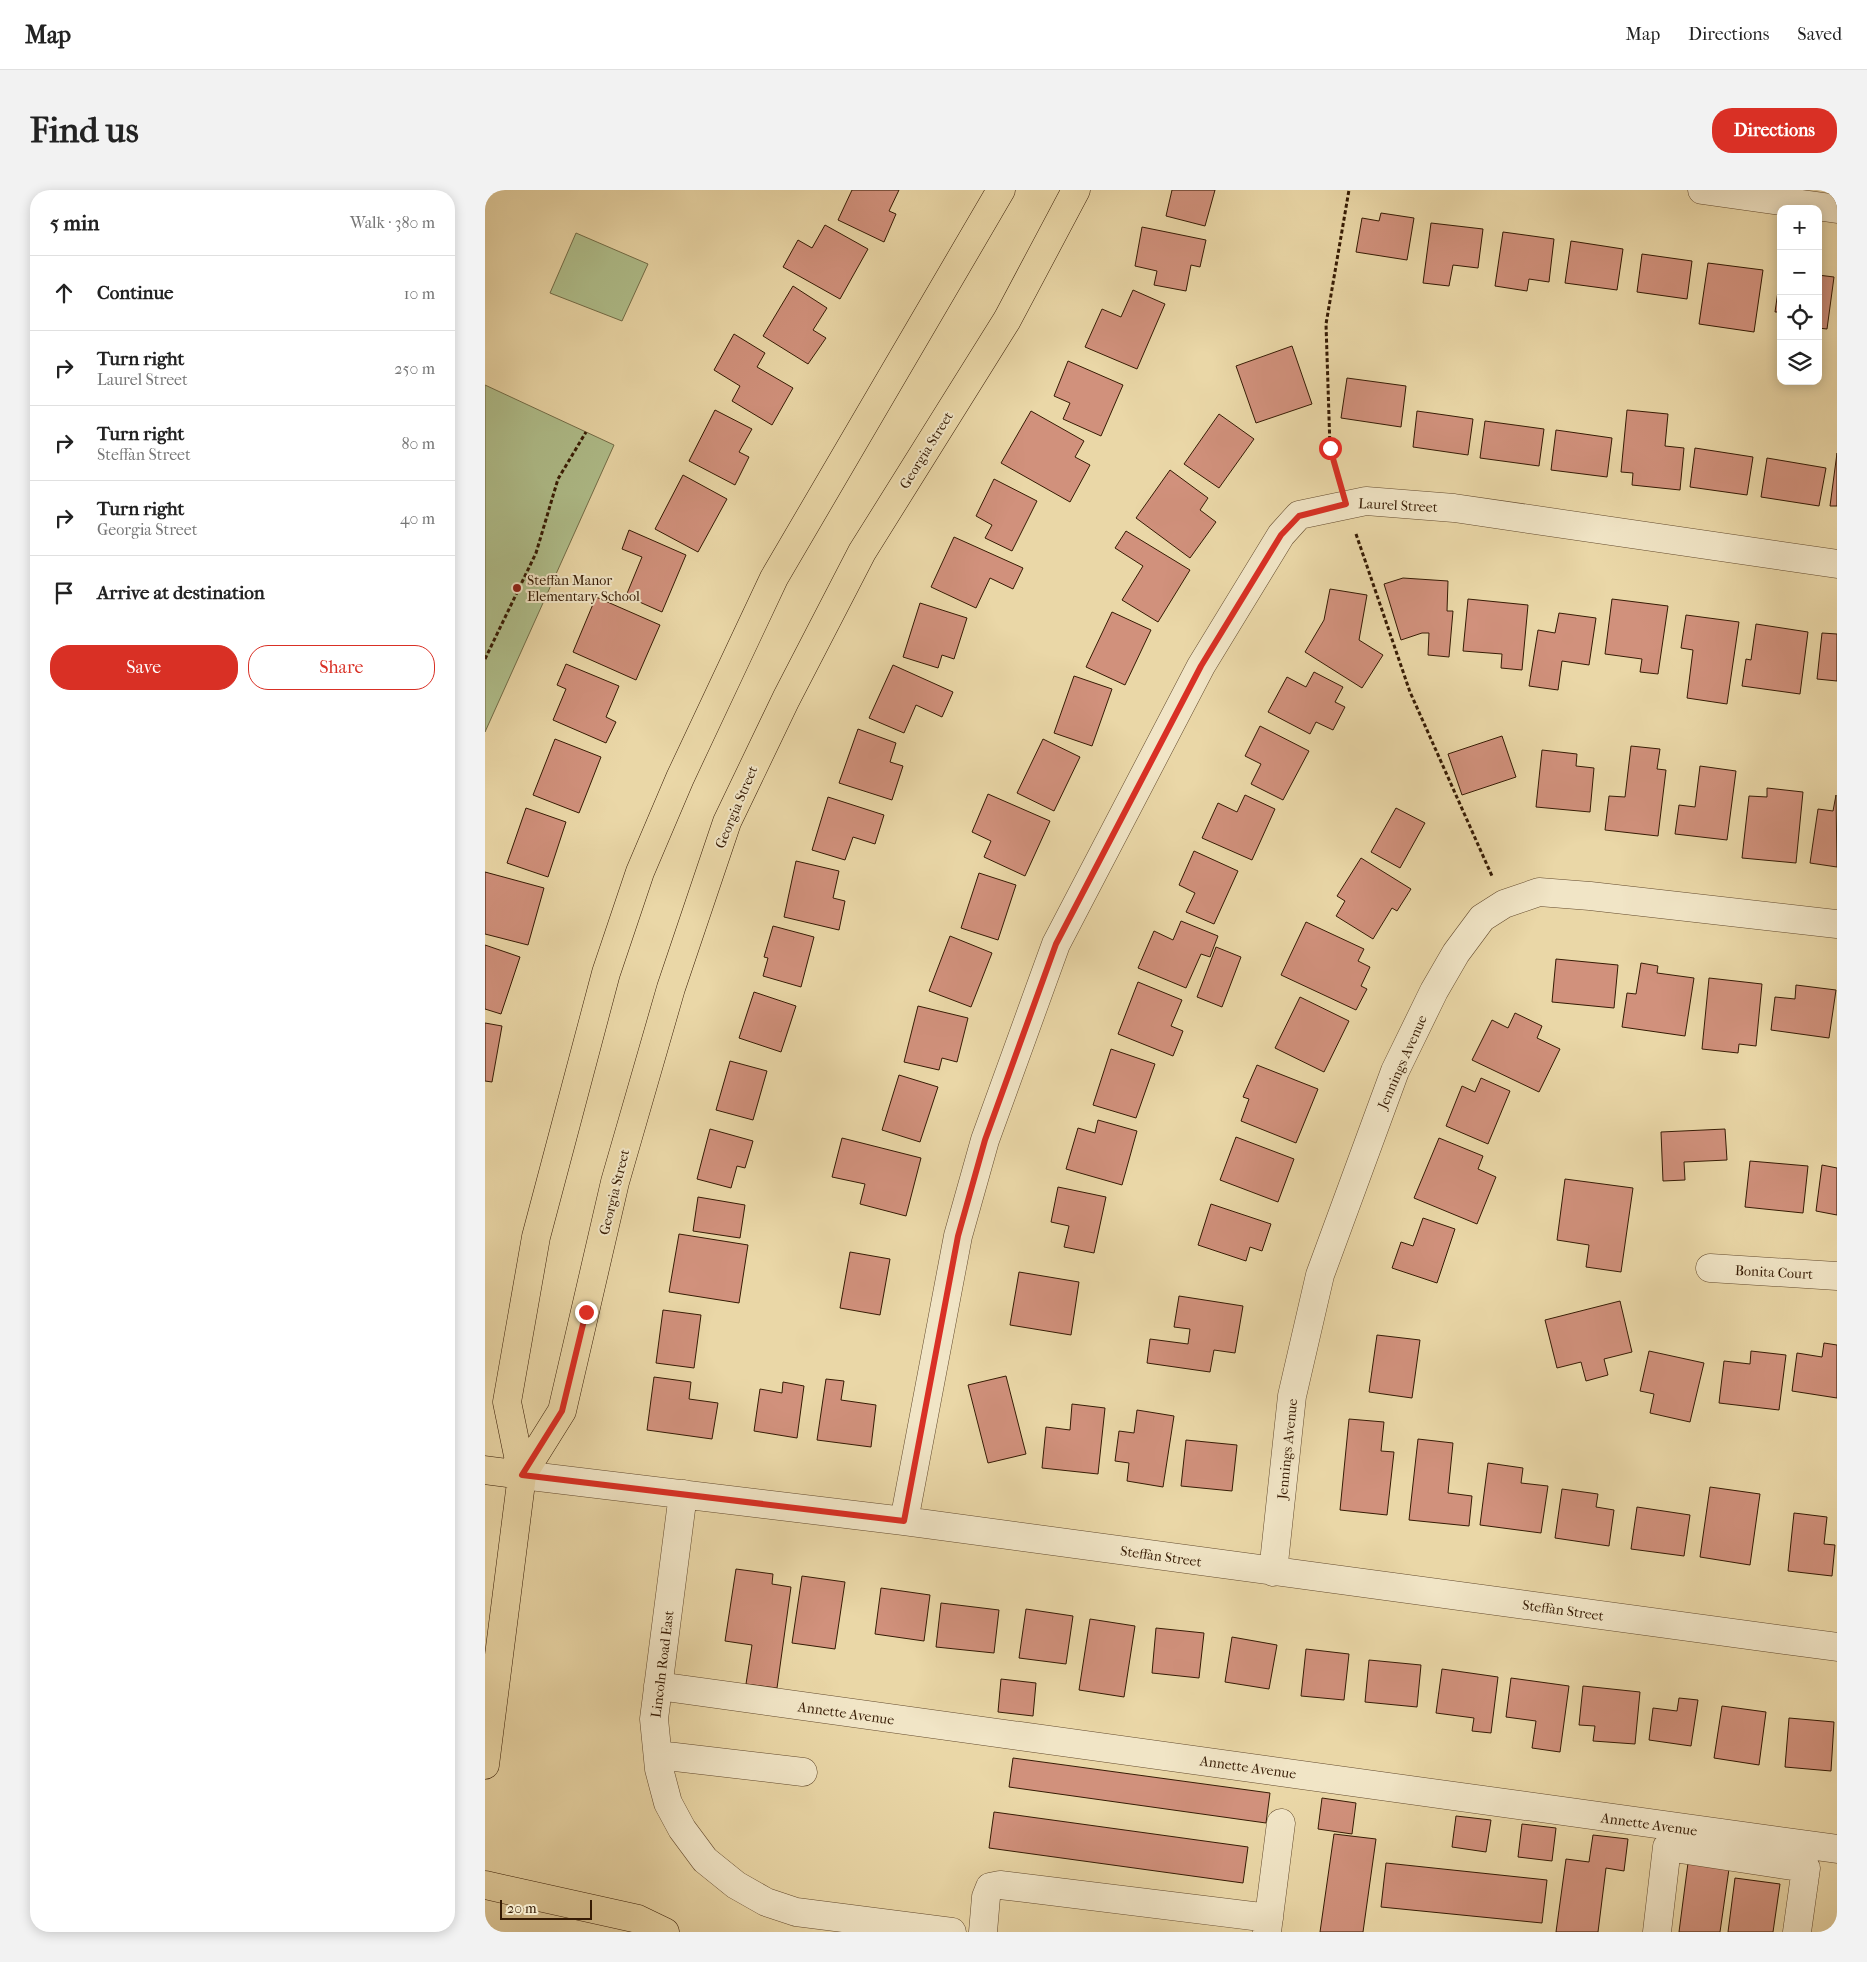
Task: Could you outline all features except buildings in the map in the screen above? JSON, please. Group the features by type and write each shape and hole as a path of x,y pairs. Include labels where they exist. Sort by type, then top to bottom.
{"main road":[{"name":"Georgia Street","path":"485,1765 522,1475 507,1402 536,1237 606,973 640,872 680,778 774,578 1001,190"},
{"name":"Georgia Street","path":"522,1475 562,1411 615,1182 671,988 727,822 862,552 1007,320 1076,190"},
{"name":"Steffan Street","path":"485,1470 522,1475"},
{"path":"485,1885 638,1919 665,1932"}],"street":[{"path":"1702,190 1837,209"},
{"name":"Laurel Street","path":"904,1521 958,1236 985,1140 1056,944 1201,666 1281,535 1299,516 1366,501 1454,508 1837,564"},
{"name":"Jennings Avenue","path":"1273,1572 1292,1396 1320,1275 1395,1071 1434,991 1456,953 1482,918 1504,904 1539,892 1837,924"},
{"name":"Bonita Court","path":"1710,1268 1837,1276"},
{"name":"Steffan Street","path":"522,1475 904,1521 1837,1647"},
{"name":"Lincoln Road East","path":"683,1494 654,1719 658,1755 669,1804 682,1829 705,1860 736,1885 766,1902 796,1912 952,1932"},
{"name":"Annette Avenue","path":"658,1686 1837,1849"},
{"path":"658,1755 803,1772"},
{"path":"983,1932 986,1897 990,1887 1000,1885 1268,1925 1281,1823"},
{"path":"1657,1932 1667,1847 1806,1868 1797,1932"}],"path":[{"path":"1349,190 1326,324 1330,448 1346,504 1410,692 1504,904"},
{"path":"485,659 536,553 558,480 586,432"}],"green space":[{"path":"576,233 648,264 622,321 550,293"},
{"path":"485,385 614,445 485,732"}],"place":[{"name":"Steffan Manor Elementary School","path":"517,588"}],"route":[{"path":"586,1312 562,1411 522,1475 904,1521 958,1236 985,1140 1056,944 1201,666 1281,535 1299,516 1346,504 1330,448"}]}
